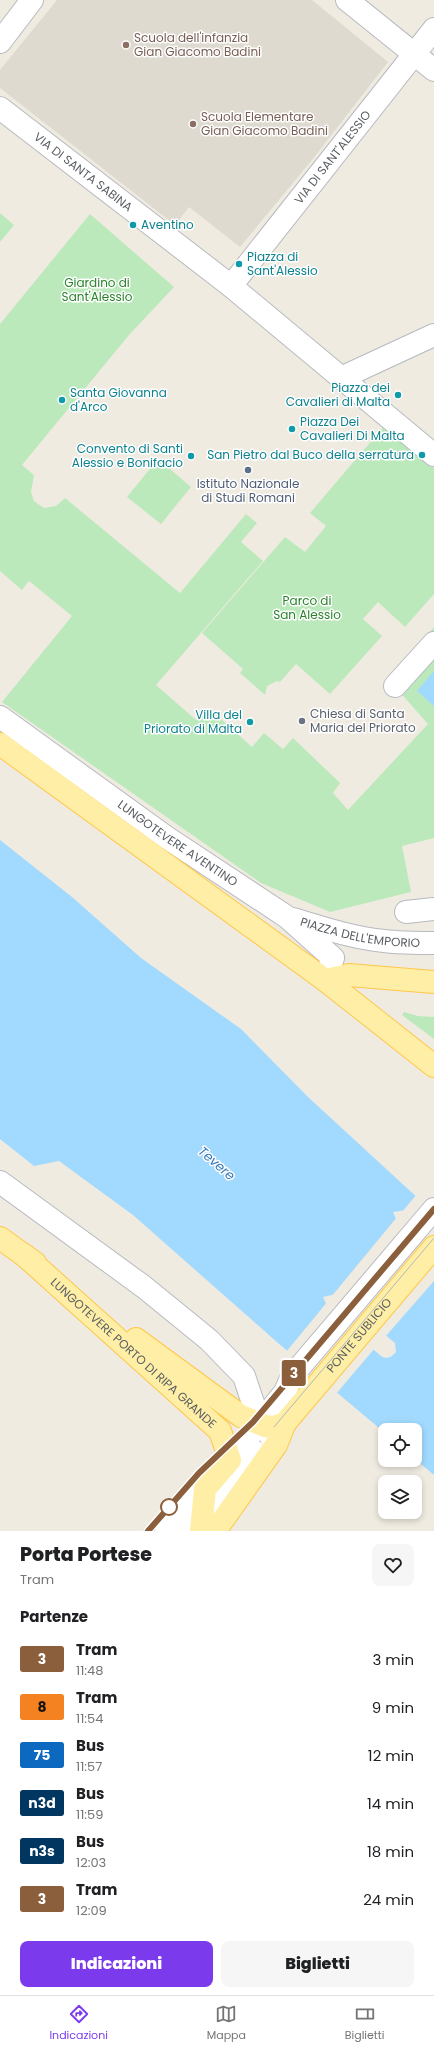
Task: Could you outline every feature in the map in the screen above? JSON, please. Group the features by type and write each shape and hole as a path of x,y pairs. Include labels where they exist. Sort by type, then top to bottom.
{"main road":[{"name":"LUNGOTEVERE AVENTINO","path":"0,744 325,980 434,1066"},
{"path":"325,980 349,975 434,982"},
{"name":"LUNGOTEVERE PORTO DI RIPA GRANDE","path":"0,1238 231,1410 268,1428"},
{"name":"PONTE SUBLICIO","path":"207,1527 268,1428 434,1247"},
{"name":"LUNGOTEVERE PORTO DI RIPA GRANDE","path":"24,1255 220,1431 230,1460"},
{"path":"207,1527 205,1489 230,1460"}],"street":[{"path":"0,42 32,0"},
{"path":"347,0 434,70"},
{"name":"VIA DI SANT'ALESSIO","path":"231,286 434,29"},
{"name":"VIA DI SANTA SABINA","path":"0,108 167,235 231,286"},
{"path":"231,286 434,455"},
{"path":"340,378 434,335"},
{"path":"395,686 434,643"},
{"name":"LUNGOTEVERE AVENTINO","path":"0,717 166,837 286,917 333,958 325,980"},
{"path":"406,912 434,909"},
{"name":"PIAZZA DELL'EMPORIO","path":"286,917 336,932 365,938 384,941 434,943"},
{"path":"0,1182 144,1287 209,1340 242,1372 268,1428"},
{"path":"230,1460 268,1428 292,1376 434,1209"},
{"path":"166,1531 205,1489"}],"shaded area":[{"name":"Scuola Elementare Gian Giacomo Badini","path":"57,0 312,0 388,62 312,160 240,247 189,207 175,225 0,88 0,70"}],"green space":[{"path":"0,213 14,225 0,242"},
{"name":"Giardino di Sant'Alessio","path":"90,214 174,287 129,335 22,465 34,475 31,492 34,501 44,508 56,506 65,498 180,593 246,514 257,523 241,542 263,561 156,685 196,720 206,709 210,709 252,747 264,733 283,749 293,738 340,783 333,793 348,810 428,724 389,680 434,627 434,838 402,846 411,892 330,912 261,883 2,702 72,616 29,581 22,590 0,571 0,324"},
{"name":"Parco di San Alessio","path":"385,425 434,468 434,594 405,627 378,602 363,619 382,636 330,694 296,664 280,682 277,681 267,686 265,695 240,673 243,669 202,633 285,537 305,552 326,526 310,513"},
{"path":"158,459 191,487 161,524 127,497"},
{"path":"404,1012 418,1016 434,1017 434,1039 402,1015"}],"water":[{"path":"434,671 434,706 417,691"},
{"name":"Tevere","path":"0,840 72,897 141,958 241,1029 308,1097 434,1213 406,1210 393,1212 400,1228 434,1257 434,1475 422,1465 422,1423 378,1423 378,1427 278,1343 133,1215 59,1161 34,1166 0,1139","holes":["336,1294 395,1343 396,1352 387,1358 381,1356 330,1313 323,1297"]}],"pier":[{"path":"417,1194 434,1210 434,1235 405,1212 402,1212"},
{"path":"397,1217 401,1226 434,1255 434,1281 385,1337 336,1296 331,1297"},
{"path":"328,1301 332,1311 375,1348 336,1394 286,1352"}],"tram line":[{"name":"3","path":"148,1531 199,1473 253,1422 434,1209"},
{"path":"274,1427 434,1238"},
{"path":"148,1531 199,1473 253,1422 292,1376"}],"place":[{"name":"Scuola dell'infanzia Gian Giacomo Badini","path":"126,45"},
{"name":"Scuola Elementare Gian Giacomo Badini","path":"193,124"},
{"name":"Aventino","path":"133,225"},
{"name":"Piazza di Sant'Alessio","path":"239,264"},
{"name":"Piazza dei Cavalieri di Malta","path":"398,395"},
{"name":"Santa Giovanna d'Arco","path":"62,400"},
{"name":"Piazza Dei Cavalieri Di Malta","path":"292,429"},
{"name":"San Pietro dal Buco della serratura","path":"422,455"},
{"name":"Convento di Santi Alessio e Bonifacio","path":"191,456"},
{"name":"Istituto Nazionale di Studi Romani","path":"248,470"},
{"name":"Chiesa di Santa Maria del Priorato","path":"302,721"},
{"name":"Villa del Priorato di Malta","path":"250,722"}]}
